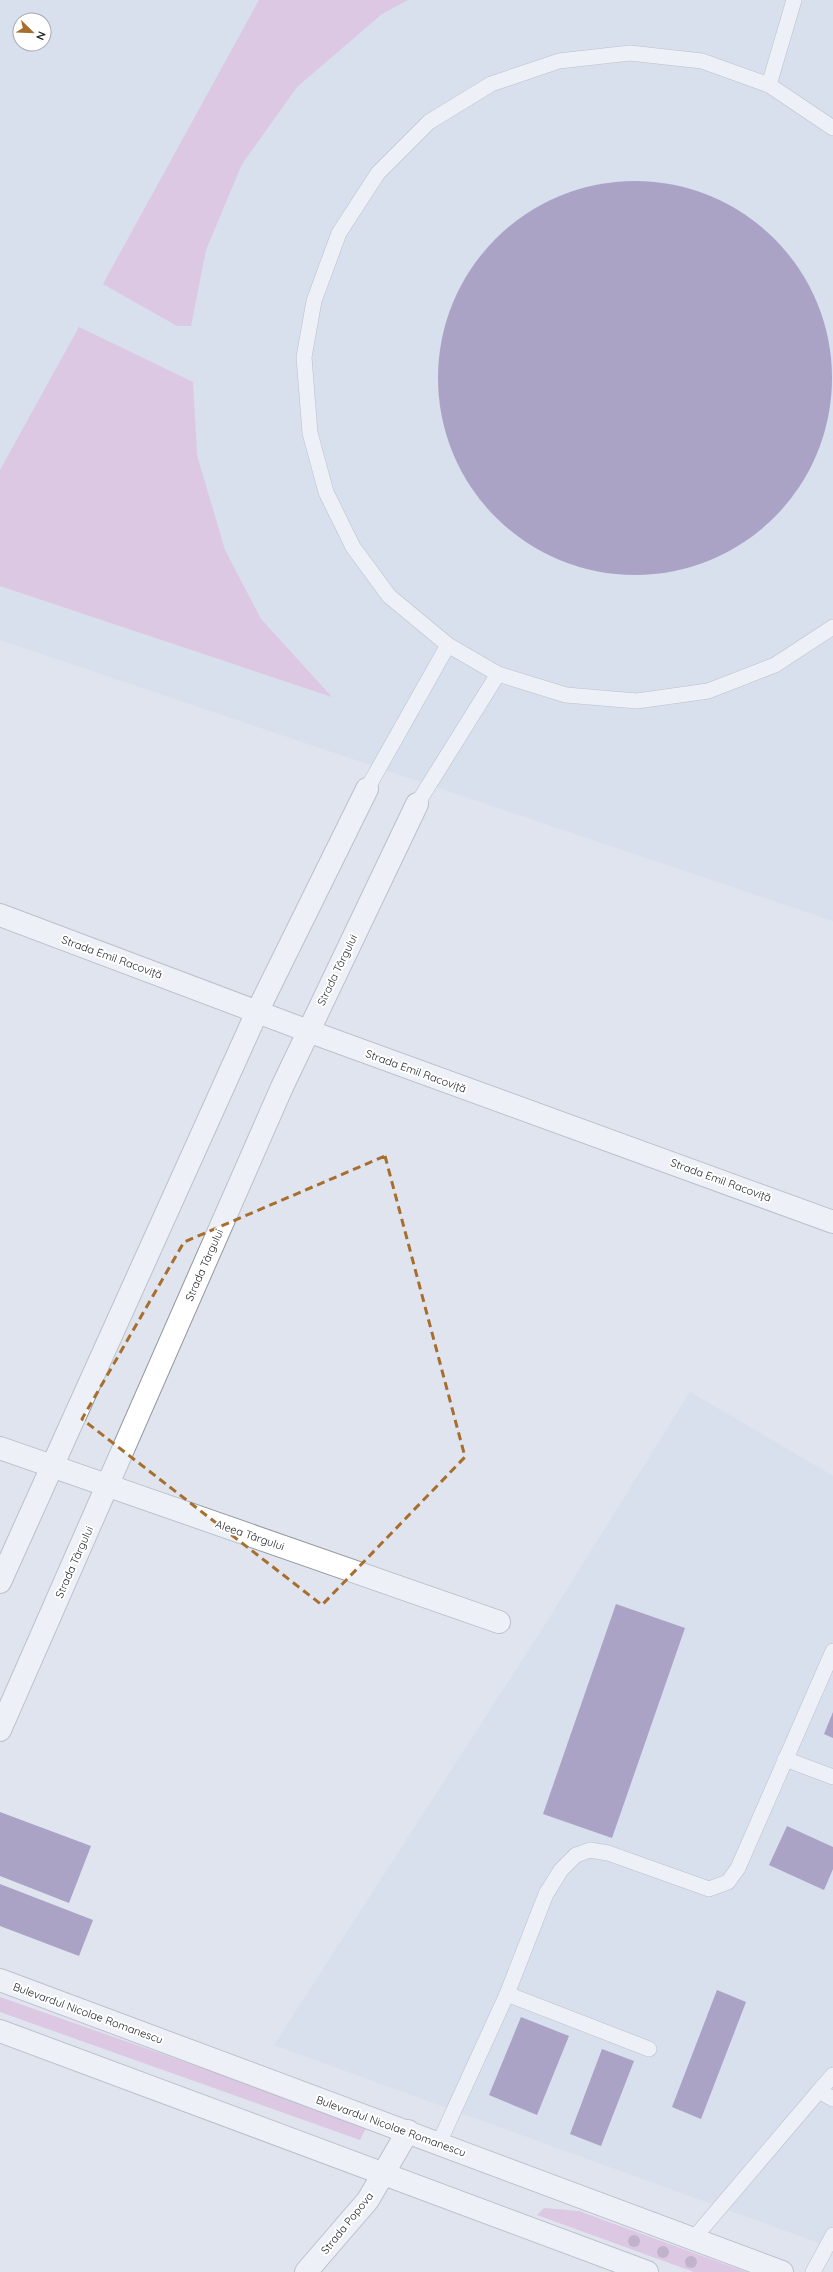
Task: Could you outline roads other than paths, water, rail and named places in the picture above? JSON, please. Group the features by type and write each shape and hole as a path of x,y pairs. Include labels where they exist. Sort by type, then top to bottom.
{"street":[{"path":"0,1582 257,1012 367,789"},
{"name":"Strada Târgului","path":"0,1730 308,1032 417,804"},
{"name":"Strada Emil Racoviță","path":"0,915 308,1032 833,1222"},
{"name":"Aleea Târgului","path":"0,1448 499,1622"},
{"name":"Bulevardul Nicolae Romanescu","path":"0,1980 408,2131 782,2272"},
{"path":"0,2031 647,2272"},
{"name":"Strada Popova","path":"306,2272 368,2200 408,2131"}],"lane":[{"path":"769,85 794,0"},
{"path":"833,128 769,85 702,61 630,52 559,61 491,84 430,122 378,173 339,233 314,301 304,357 310,433 326,492 353,547 389,596 448,645 465,657 498,674 566,695 637,701 708,691 776,665 833,627"},
{"path":"367,789 448,645"},
{"path":"417,804 498,674"},
{"path":"439,2143 507,1994 546,1894 561,1870 576,1855 590,1850 608,1853 709,1888 728,1882 738,1868 833,1651"},
{"path":"786,1759 833,1777"},
{"path":"507,1994 649,2049"},
{"path":"694,2238 833,2075"},
{"path":"819,2091 833,2099"},
{"path":"813,2272 833,2235"}]}
